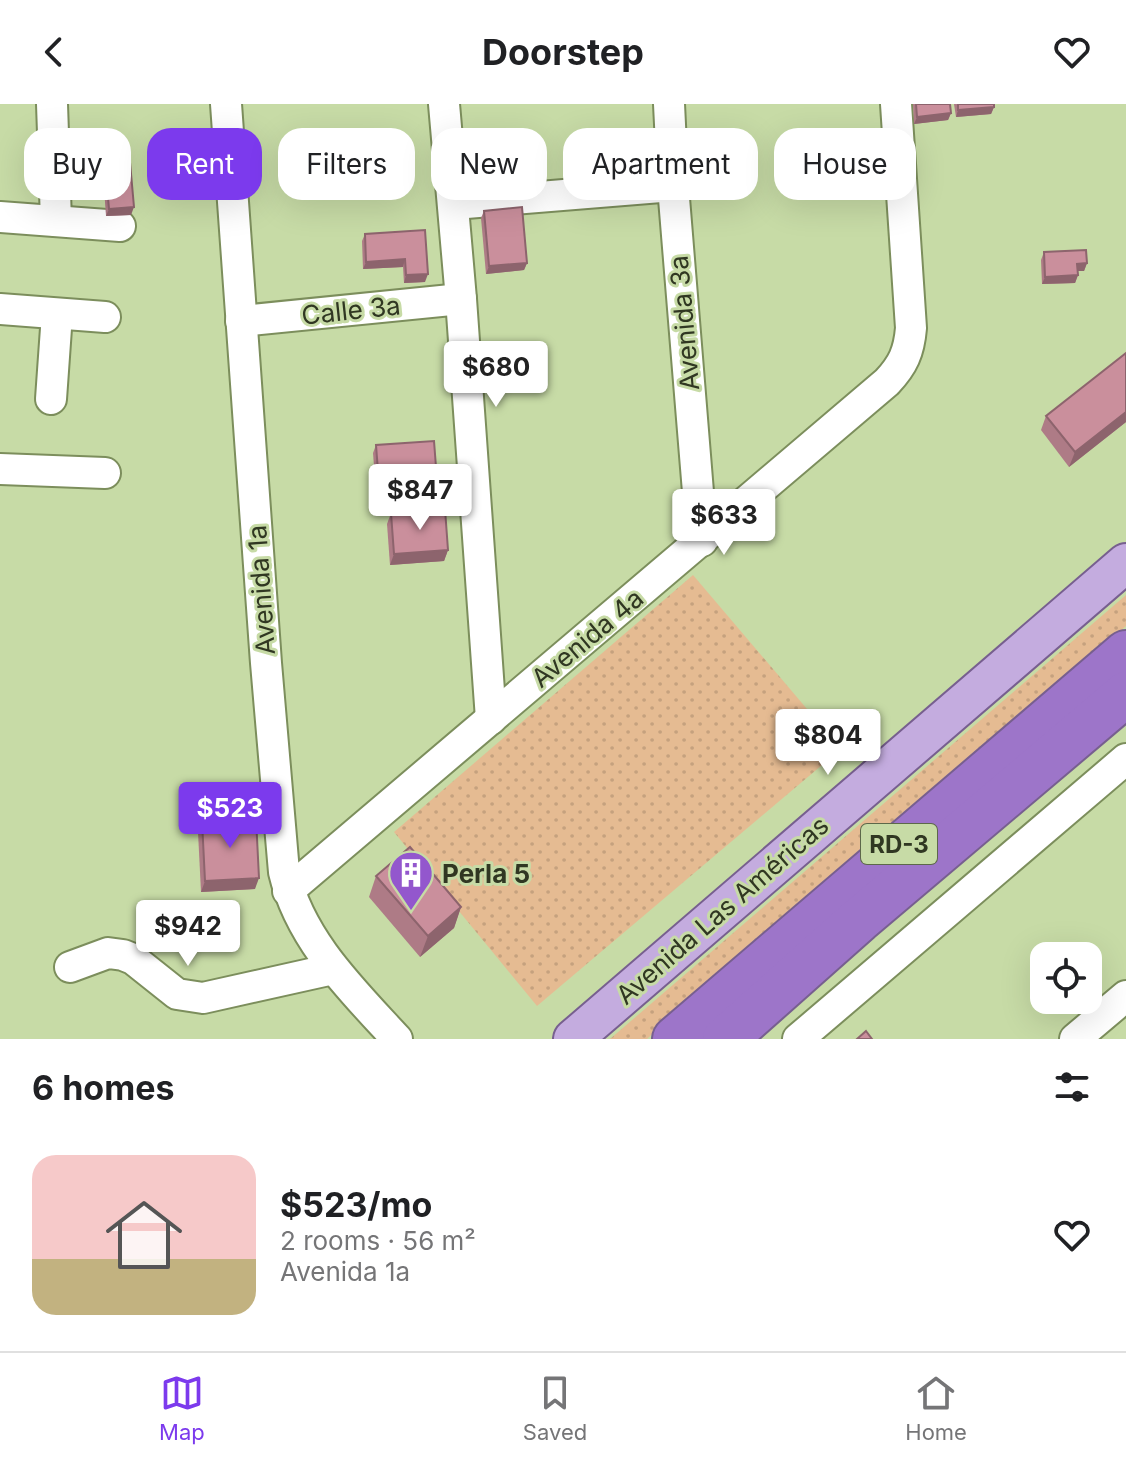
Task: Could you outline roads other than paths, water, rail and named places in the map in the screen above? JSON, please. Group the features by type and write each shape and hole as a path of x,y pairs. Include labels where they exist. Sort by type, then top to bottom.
{"highway":[{"name":"RD-3","path":"675,1039 1126,653"},
{"name":"RD-3","path":"725,1039 859,920 1126,694"}],"main road":[{"name":"Avenida Las Américas","path":"573,1039 1126,563"}],"street":[{"path":"52,104 56,221"},
{"name":"Avenida 1a","path":"226,104 280,838 288,891 304,924 333,969 397,1039"},
{"path":"444,104 491,719"},
{"name":"Avenida 3a","path":"669,104 670,128"},
{"name":"Avenida 4a","path":"288,891 702,541 902,366 910,350 911,328 896,104"},
{"path":"454,204 563,195"},
{"name":"Avenida 3a","path":"674,200 702,541"},
{"path":"0,217 120,226"},
{"name":"Calle 3a","path":"241,321 461,299"},
{"path":"0,309 105,317"},
{"path":"51,399 57,314"},
{"path":"0,469 105,473"},
{"path":"798,1039 1126,759"},
{"path":"70,967 108,953 123,955 133,959 177,994 203,998 333,969"},
{"path":"1075,1039 1126,996"}],"place":[{"name":"Perla 5","path":"411,912"}]}
